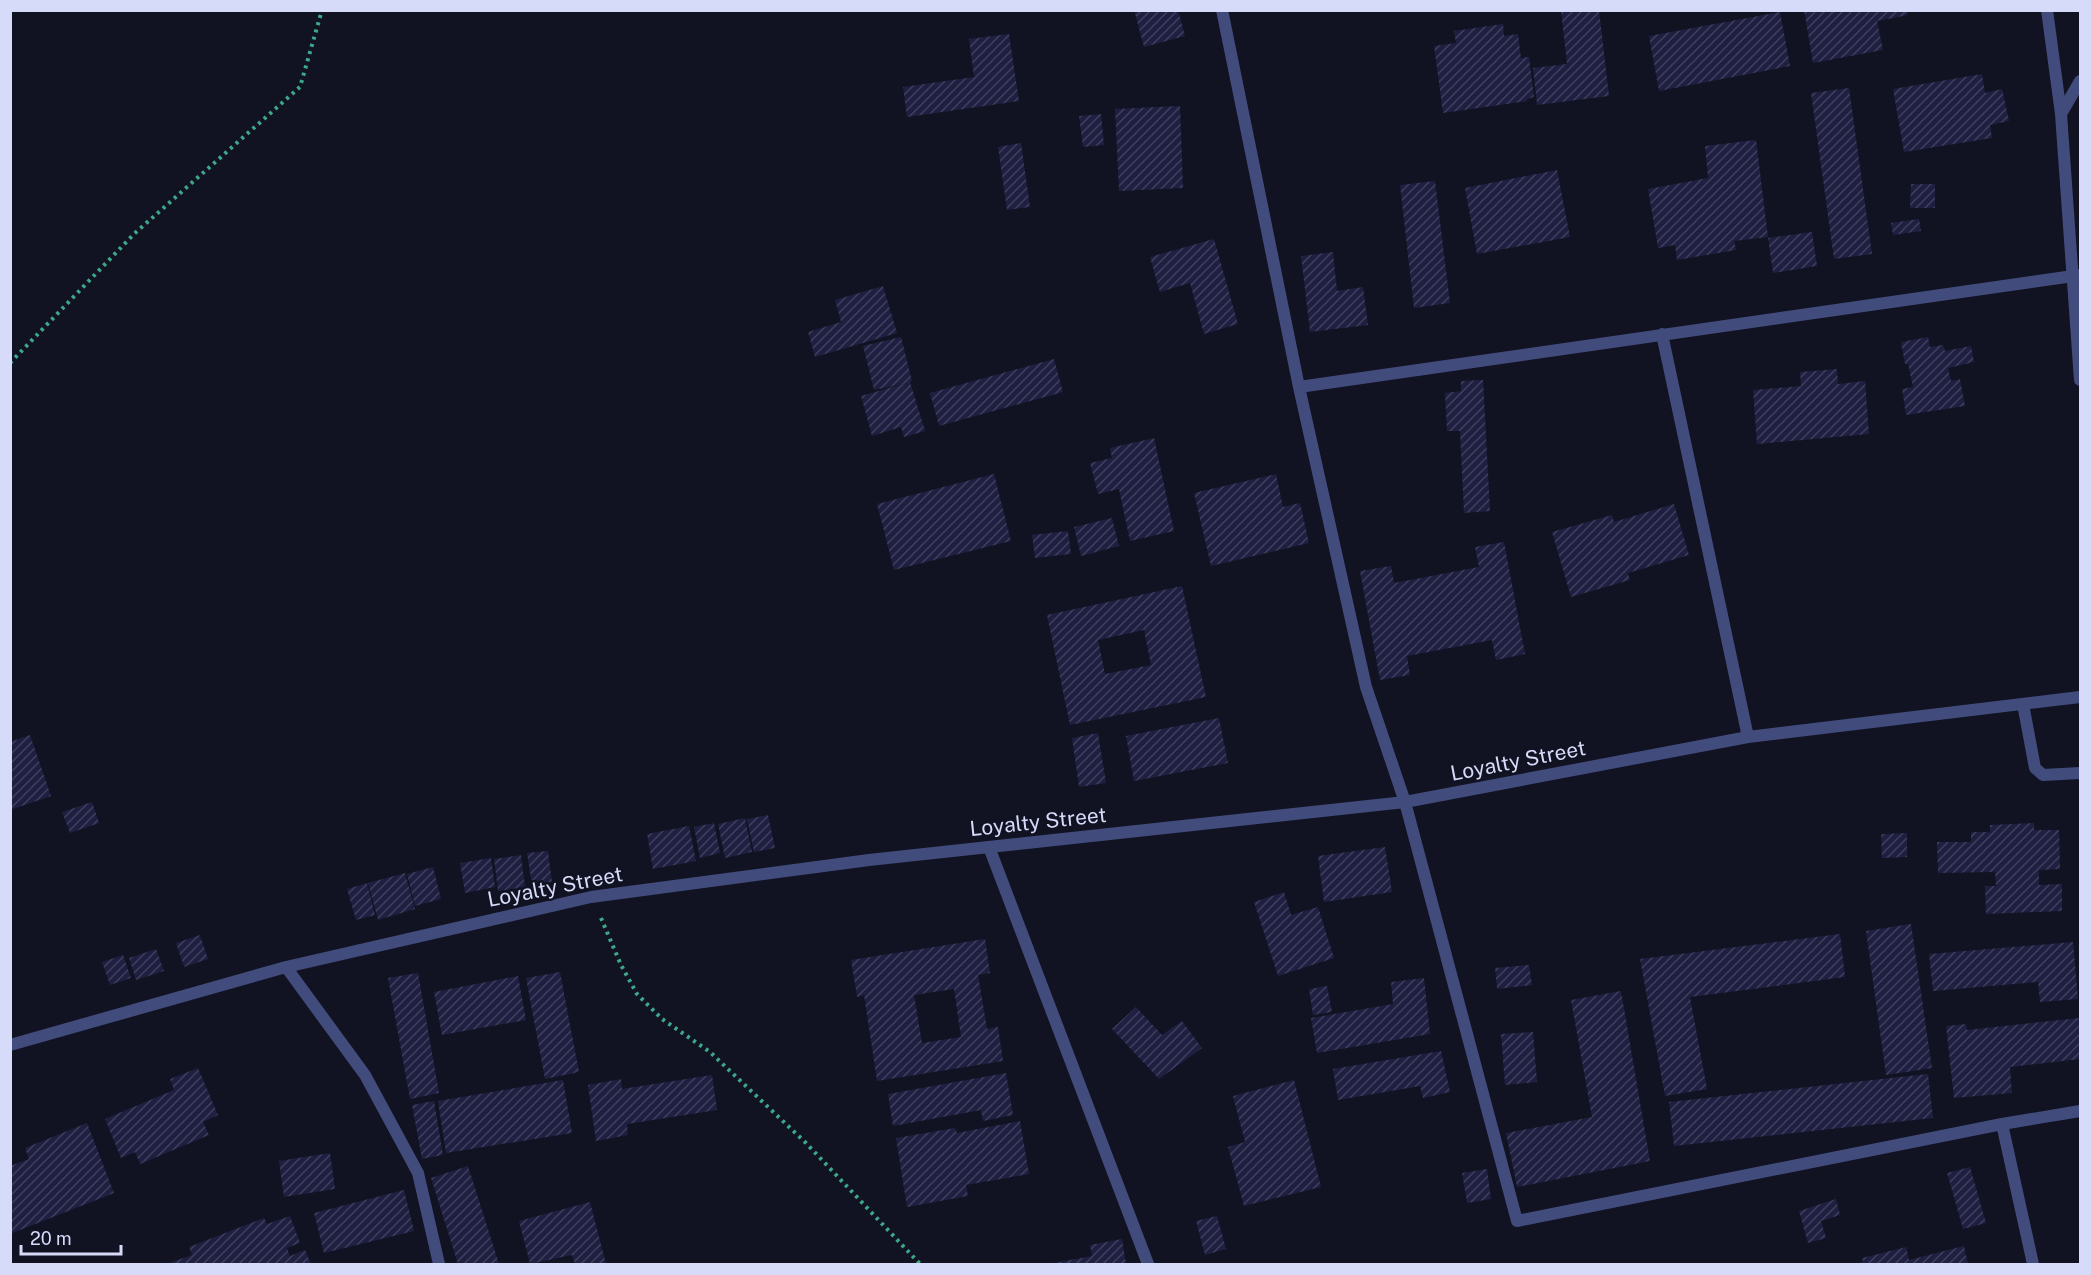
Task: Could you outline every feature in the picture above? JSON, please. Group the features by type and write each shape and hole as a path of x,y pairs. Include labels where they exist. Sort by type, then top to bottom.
{"street":[{"path":"1222,10 1299,387 1366,687 1405,802 1517,1221 2002,1124 2080,1111"},
{"path":"2047,10 2061,114 2076,275 2080,380"},
{"path":"2061,114 2080,81"},
{"path":"1299,387 2076,275"},
{"path":"1662,334 1748,737"},
{"name":"Loyalty Street","path":"10,1045 286,967 591,897 869,860 1405,802 1748,737 2080,697"},
{"path":"2023,704 2035,768 2043,776 2080,773"},
{"path":"989,847 1148,1264"},
{"path":"286,967 365,1075 418,1173 439,1264"},
{"path":"2002,1124 2033,1264"}],"path":[{"path":"10,363 134,234 300,87 322,10"},
{"path":"591,897 621,965 637,994 662,1019 710,1052 790,1128 920,1264"}],"building":[{"path":"1134,10 1178,10 1185,36 1144,47"},
{"path":"1561,10 1599,10 1609,96 1537,105 1533,68 1567,64"},
{"path":"1804,10 1907,10 1908,15 1877,21 1883,50 1813,63"},
{"path":"1780,12 1790,66 1659,91 1649,36"},
{"path":"1503,24 1504,36 1518,34 1521,58 1529,57 1534,97 1527,101 1443,113 1434,46 1456,43 1454,31"},
{"path":"1009,34 1019,101 907,117 903,87 974,77 969,39"},
{"path":"1982,74 1985,93 2002,89 2009,121 1990,125 1992,138 1904,152 1893,89"},
{"path":"1849,88 1872,254 1834,259 1811,93"},
{"path":"1180,106 1183,188 1119,191 1115,109"},
{"path":"1101,114 1104,145 1083,147 1079,116"},
{"path":"1756,140 1768,237 1734,241 1736,250 1677,260 1675,245 1658,248 1648,189 1708,178 1705,146"},
{"path":"1021,143 1030,207 1007,210 998,147"},
{"path":"1557,170 1570,237 1477,254 1465,188"},
{"path":"1435,181 1450,303 1414,308 1400,185"},
{"path":"1911,184 1935,184 1935,208 1910,208"},
{"path":"1919,219 1921,231 1893,235 1891,223"},
{"path":"1812,232 1817,266 1773,273 1768,238"},
{"path":"1214,239 1238,324 1204,334 1190,283 1160,292 1150,257"},
{"path":"1333,252 1337,291 1363,287 1368,325 1310,332 1301,256"},
{"path":"883,286 897,333 815,357 808,332 841,322 835,300"},
{"path":"901,337 912,381 910,382 925,431 904,437 901,427 872,436 861,396 903,384 874,390 863,346"},
{"path":"1928,337 1930,347 1943,345 1945,351 1971,346 1974,362 1948,368 1951,381 1960,379 1965,406 1906,415 1902,389 1913,387 1908,364 1905,364 1901,342"},
{"path":"1054,359 1063,392 939,426 930,393"},
{"path":"1837,369 1838,384 1865,381 1869,434 1757,444 1753,390 1801,386 1800,372"},
{"path":"1483,380 1490,511 1464,513 1460,431 1447,431 1445,393 1461,391 1461,381"},
{"path":"1154,438 1174,531 1130,541 1119,489 1098,494 1090,463 1112,458 1110,448"},
{"path":"994,474 1011,541 894,570 877,504"},
{"path":"1276,474 1283,507 1300,503 1309,543 1211,566 1194,493"},
{"path":"1674,504 1689,555 1628,573 1630,580 1571,597 1552,532 1612,515 1614,522"},
{"path":"1112,518 1119,546 1081,556 1074,527"},
{"path":"1068,531 1071,554 1035,558 1032,535"},
{"path":"1504,542 1525,654 1496,660 1492,640 1407,656 1410,675 1380,680 1360,571 1391,566 1394,583 1479,567 1475,547"},
{"path":"1182,586 1206,697 1070,725 1047,615","holes":["1144,630 1151,665 1105,674 1098,640"]},
{"path":"1219,718 1228,763 1134,781 1126,736"},
{"path":"1098,733 1106,783 1079,787 1072,738"},
{"path":"30,735 51,796 10,810 10,742"},
{"path":"92,802 99,823 70,833 62,812"},
{"path":"768,815 775,848 754,852 747,819"},
{"path":"745,818 752,852 725,858 718,824"},
{"path":"714,823 720,853 700,858 694,827"},
{"path":"2034,823 2034,830 2059,830 2060,869 2039,870 2039,885 2062,884 2062,911 1986,914 1985,886 1996,886 1995,872 1938,873 1937,842 1971,842 1971,832 1990,832 1990,825"},
{"path":"689,826 696,861 653,869 647,834"},
{"path":"1907,833 1907,857 1882,858 1881,834"},
{"path":"1385,847 1392,892 1324,902 1318,856"},
{"path":"548,851 552,882 532,885 527,853"},
{"path":"521,855 525,887 498,891 494,859"},
{"path":"491,858 495,887 465,893 460,863"},
{"path":"433,867 441,899 415,906 407,874"},
{"path":"405,873 415,909 378,920 368,883"},
{"path":"367,883 375,915 356,920 347,889"},
{"path":"1284,892 1291,915 1318,907 1334,958 1278,976 1254,902"},
{"path":"1911,924 1932,1068 1886,1075 1866,931"},
{"path":"1840,934 1845,977 1690,997 1707,1089 1665,1096 1640,959"},
{"path":"200,935 208,959 184,967 176,943"},
{"path":"985,939 990,973 978,975 987,1029 998,1027 1003,1061 877,1081 864,995 857,997 851,960","holes":["954,989 961,1037 922,1043 914,995"]},
{"path":"2073,942 2078,999 2040,1002 2038,982 1933,991 1929,954"},
{"path":"156,949 164,971 136,980 129,958"},
{"path":"123,955 131,978 110,985 102,962"},
{"path":"1529,965 1532,985 1497,989 1495,968"},
{"path":"560,972 579,1072 545,1079 526,978"},
{"path":"418,973 439,1093 410,1099 388,978"},
{"path":"518,976 526,1020 442,1035 434,992"},
{"path":"1424,978 1430,1034 1317,1053 1311,1018 1393,1004 1391,982"},
{"path":"1327,986 1332,1012 1313,1015 1309,989"},
{"path":"1621,991 1650,1161 1517,1187 1506,1133 1592,1117 1571,1000"},
{"path":"1136,1007 1162,1035 1182,1021 1202,1048 1159,1079 1112,1029"},
{"path":"2079,1018 2080,1059 2010,1067 2012,1093 1954,1098 1946,1026 1966,1024 1967,1030"},
{"path":"1533,1032 1537,1082 1505,1085 1501,1034"},
{"path":"1441,1051 1450,1092 1423,1098 1420,1086 1338,1100 1333,1069"},
{"path":"198,1068 218,1115 203,1122 209,1135 140,1164 135,1152 121,1158 105,1119 174,1090 170,1079"},
{"path":"1006,1073 1013,1115 983,1121 981,1110 893,1126 888,1094"},
{"path":"1928,1074 1933,1118 1674,1146 1669,1102"},
{"path":"712,1075 717,1110 627,1124 628,1135 596,1141 588,1085 621,1079 622,1089"},
{"path":"563,1080 572,1133 446,1153 438,1101"},
{"path":"1294,1080 1321,1187 1244,1206 1228,1147 1245,1142 1233,1096"},
{"path":"434,1101 443,1155 422,1159 412,1105"},
{"path":"1020,1121 1029,1174 966,1185 968,1196 907,1207 896,1138 955,1128 957,1133"},
{"path":"87,1123 114,1193 10,1234 10,1166 29,1159 25,1148"},
{"path":"330,1153 335,1189 284,1197 279,1161"},
{"path":"468,1166 499,1264 458,1264 431,1178"},
{"path":"1970,1167 1986,1223 1963,1229 1947,1173"},
{"path":"1487,1169 1491,1199 1467,1203 1462,1173"},
{"path":"404,1190 414,1231 324,1253 314,1213"},
{"path":"1836,1199 1840,1215 1821,1221 1826,1238 1808,1243 1799,1211"},
{"path":"590,1202 606,1264 575,1264 572,1255 530,1264 519,1221"},
{"path":"290,1216 300,1243 287,1248 290,1256 305,1250 311,1264 173,1264 172,1262 192,1255 189,1247 264,1218 267,1224"},
{"path":"1217,1216 1226,1249 1205,1255 1196,1221"},
{"path":"1122,1239 1126,1264 1049,1264 1092,1256 1090,1245"},
{"path":"1964,1246 1968,1264 1857,1264 1863,1262 1862,1258 1906,1247 1909,1260"}]}
